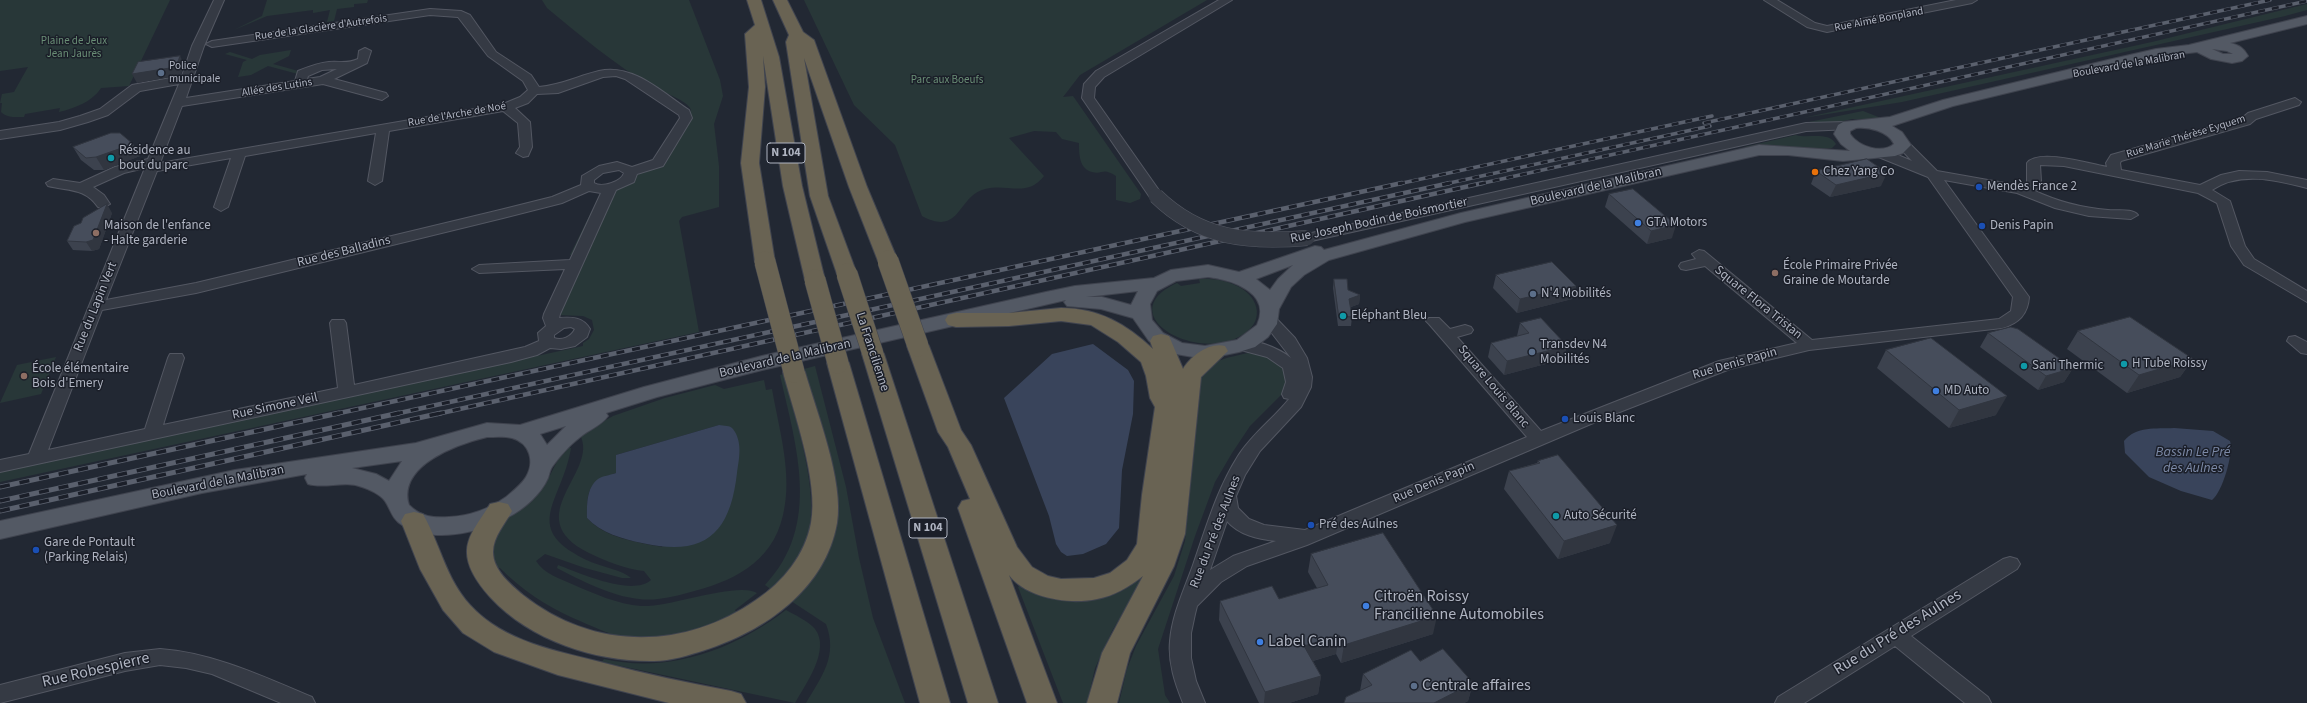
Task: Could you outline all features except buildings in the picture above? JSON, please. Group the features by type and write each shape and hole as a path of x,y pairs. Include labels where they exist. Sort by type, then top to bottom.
{"highway":[{"name":"N 104","path":"754,0 764,25 777,85 786,154 798,218 935,703"},
{"name":"La Francilienne","path":"780,0 797,35 794,42 810,150 819,196 847,274 983,703"},
{"path":"499,511 480,545 481,561 497,587 512,602 558,629 602,644 628,649 674,647 696,641 737,626 770,605 790,588 803,573 820,542 824,521 824,495 819,470 765,262 750,163 757,87 754,34 764,25"},
{"path":"797,35 806,40 858,187 888,261 950,432 959,444 1000,539 1015,566 1027,577 1046,587 1062,590 1087,590 1105,587 1125,576 1141,561 1150,545 1154,496 1167,406 1172,389 1173,374 1170,359 1161,341"},
{"path":"956,320 1016,319 1068,313 1080,314 1102,321 1116,330 1150,358 1160,380 1160,398 1167,406"},
{"path":"1102,703 1116,653 1137,612 1152,588 1168,552 1173,528 1190,377 1194,370 1217,352"},
{"path":"950,432 950,450 1042,703"},
{"path":"414,521 440,583 461,614 484,632 500,642 541,658 661,690 731,703"}],"main road":[{"name":"Boulevard de la Malibran","path":"1804,153 1831,153 1848,137 1869,124 1892,121 1918,114 1948,103 2042,81 2211,49 2248,32 2307,20"},
{"path":"2211,49 2239,58 2240,54 2234,49 2241,40 2307,27"},
{"name":"Boulevard de la Malibran","path":"1240,278 1312,252 1390,236 1461,218 1759,150 1841,157 1895,151 1901,141 1906,126 1918,114"},
{"path":"1869,124 1888,130 1901,141"},
{"path":"1848,137 1877,152"},
{"name":"Boulevard de la Malibran","path":"1270,314 1281,285 1312,261 1390,236"},
{"path":"1196,271 1219,272 1240,278 1249,282 1263,294 1270,314 1260,334 1243,345 1217,352 1187,350 1161,341 1146,329 1139,314 1139,307 1144,294 1157,283 1175,275 1196,271"},
{"name":"Boulevard de la Malibran","path":"520,433 650,392 762,363 1075,292 1157,283"},
{"name":"Boulevard de la Malibran","path":"956,320 1047,305 1075,302 1108,304 1139,314"},
{"name":"Boulevard de la Malibran","path":"542,464 571,433 615,404"},
{"path":"502,430 520,433 530,438 539,448 542,464 531,487 499,511 473,522 458,525 432,526 414,521 401,511 396,498 399,483 408,469 424,454 437,446 473,432 502,430"},
{"name":"Boulevard de la Malibran","path":"0,530 229,480 309,466 403,454 437,446"},
{"name":"Boulevard de la Malibran","path":"0,538 121,511 235,490 327,477 353,477 370,480 383,486 396,498"}],"street":[{"name":"Rue du Lapin Vert","path":"36,458 177,103 203,45 219,0"},
{"path":"430,0 430,12"},
{"name":"Rue Joseph Bodin de Boismortier","path":"1228,0 1100,74 1091,81 1087,90 1088,98 1156,196 1178,216 1214,232 1259,240 1307,238 1784,133 1820,133 1848,137"},
{"name":"Rue Aimé Bonpland","path":"1769,0 1811,25 1827,29 1972,0"},
{"name":"Rue de la Glacière d'Autrefois","path":"203,45 430,12 462,14 492,54 527,78 534,88 534,91"},
{"name":"Allée des Lutins","path":"177,103 323,80 363,61 365,51"},
{"path":"300,84 302,74 318,67 338,64 350,67"},
{"path":"534,91 558,89 610,72 623,73 685,113 686,118 658,162 631,172"},
{"path":"0,135 60,126 84,119 104,112 136,88 187,79"},
{"path":"323,80 382,96"},
{"name":"Rue de l'Arche de Noé","path":"81,187 120,170 239,153 506,107 524,100 534,91"},
{"name":"Rue Marie Thérèse Eyquem","path":"2115,173 2113,163 2116,158 2246,121 2252,116 2295,102"},
{"path":"506,107 524,122 526,147 523,153"},
{"path":"375,181 383,128"},
{"name":"Rue Denis Papin","path":"1190,601 1214,577 1231,565 1310,535 1682,380 1725,365 1809,345 2002,323 2014,318 2021,309 2021,297 2014,285 1933,174 1901,141"},
{"path":"1877,152 1933,174 2020,189 2044,201 2116,216 2131,215"},
{"path":"221,207 239,153"},
{"path":"2020,189 2032,186 2034,183 2033,166 2038,161 2064,162 2202,190 2223,201 2238,246 2249,262 2307,297"},
{"path":"623,167 631,172 629,179 610,188 599,189 589,186 587,178 602,168 623,167"},
{"path":"2202,190 2214,182 2250,174 2307,184"},
{"path":"53,183 81,187 96,194 103,204"},
{"name":"Rue des Balladins","path":"96,307 196,288 503,214 557,200 580,192 589,186"},
{"path":"554,326 551,318 552,314 610,188"},
{"name":"Square Flora Tristan","path":"1686,266 1703,257 1809,345"},
{"path":"479,269 574,264"},
{"path":"2289,287 2307,282"},
{"name":"Rue du Pré des Aulnes","path":"1194,703 1183,677 1180,660 1181,630 1190,601 1227,495 1239,469 1253,448 1294,404 1303,388 1304,373 1297,352 1270,314"},
{"name":"Square Louis Blanc","path":"1434,321 1448,335 1517,418 1538,439"},
{"path":"572,322 581,325 583,331 572,341 559,344 546,340 546,333 554,326 572,322"},
{"path":"338,323 346,392"},
{"name":"Square Louis Blanc","path":"1448,335 1464,330"},
{"name":"Rue Simone Veil","path":"0,466 511,357 531,351 549,342"},
{"name":"Rue du Pré des Aulnes","path":"1184,703 1171,668 1170,637 1209,513 1220,488 1238,456 1258,430 1283,404 1293,385 1293,375 1286,361 1265,350 1243,345"},
{"path":"152,433 176,358"},
{"name":"Rue Denis Papin","path":"1227,495 1230,512 1249,528 1272,535 1310,535"},
{"name":"Rue du Pré des Aulnes","path":"1786,703 2010,564"},
{"path":"1896,635 1980,703"},
{"name":"Rue Robespierre","path":"0,694 125,662 160,657 186,658 215,666 304,703"}],"green space":[{"name":"Plaine de Jeux Jean Jaurès","path":"0,0 170,0 129,86 101,88 88,101 59,112 60,108 25,114 24,117 18,117 3,114 1,112 2,103 0,103 2,94 14,92 28,67 0,71"},
{"path":"267,0 368,0 367,3 354,4 354,7 337,9 334,21 327,22 330,10 313,13 313,10 267,16 234,30 262,16"},
{"path":"542,0 689,0 720,80 723,96 714,124 719,166 719,207 682,217 679,221 699,332 0,482 0,472 583,346 583,343 589,339 594,330 592,320 583,316 557,315 585,254 570,255 601,192 665,162 691,110 685,103 653,87 611,59 547,8"},
{"name":"Parc aux Boeufs","path":"804,0 1207,0 1080,75 1063,97 1073,96 1141,194 1140,199 1130,203 1116,200 1116,176 1108,172 1092,172 1084,168 1079,151 1079,143 1062,139 1056,132 1034,131 1009,138 1044,176 1038,183 1024,188 985,189 976,193 969,199 952,219 944,222 935,221 922,216 895,145 854,105"},
{"path":"2307,4 2307,10 2285,16 1902,102 1803,118 2152,42"},
{"path":"291,50 289,56 273,64 302,72 298,74 268,66 251,75 238,77 243,62 247,60 225,54 230,52 252,59 260,55"},
{"path":"1863,111 1886,120 1852,119 1835,123 1804,123"},
{"path":"1796,135 1823,136 1832,140 1836,144 1832,148 1822,149 1744,147"},
{"path":"1199,279 1213,279 1235,285 1243,289 1254,301 1256,308 1257,315 1251,328 1244,334 1225,342 1205,343 1185,340 1168,332 1156,321 1152,308 1158,295 1177,283 1181,286 1200,283"},
{"path":"1248,353 1265,355 1284,367 1287,384 1284,392 1250,426 1232,453 1215,482 1195,536 1158,649 1165,695 1170,703 1119,703 1127,669 1136,646 1174,576 1185,541 1199,401 1196,397 1196,377 1209,366 1220,360"},
{"path":"56,357 41,394 0,403 17,365"},
{"path":"815,366 846,487 859,558 873,618 905,703 806,703 823,675 829,656 830,646 826,624 791,601 811,581 820,566 815,415 804,369"},
{"path":"784,374 806,460 810,484 810,527 802,552 772,590 765,585 783,562 794,537 799,511 800,484 797,457 780,375"},
{"path":"764,380 766,390 772,389 784,452 786,468 786,499 778,532 770,546 759,558 747,568 719,583 675,596 651,599 639,599 618,595 587,583 557,568 558,565 592,578 619,585 643,585 651,580 644,571 623,567 589,553 569,539 560,525 560,510 565,494 580,464 583,449 580,435 613,416 665,398 715,385 724,389","holes":["719,425 662,547 612,535 594,525 587,518 588,500 591,488 600,480 616,473 616,455"]},
{"path":"565,446 571,448 550,513 550,526 556,538 569,550 591,562 618,571 631,578 622,578 585,568 545,554 536,561 539,566 548,573 598,595 615,601 641,606 653,606 735,590 748,590 757,593 735,610 737,614 711,625 670,636 641,639 613,635 600,630 553,608 525,590 500,568 495,567 489,542 504,521 531,501 545,485"},
{"path":"1143,579 1112,631 1095,668 1087,703 1063,703 1018,587 1021,585 1032,591 1054,598 1089,601 1117,594"},
{"path":"786,610 801,618 815,629 819,637 820,647 815,667 795,703 602,662 604,659 628,663 653,663 700,655 723,647 745,636"}],"water":[{"path":"1093,344 1128,370 1134,381 1133,414 1122,470 1119,528 1106,544 1083,554 1067,556 1061,552 1056,544 1049,516 1004,398 1052,354"},
{"path":"719,425 729,426 733,429 738,439 739,456 733,494 728,512 720,526 710,536 697,543 682,547 664,547 613,535 599,528 587,518 588,497 591,487 598,479 616,473 616,455"},
{"name":"Bassin Le Pré des Aulnes","path":"2174,428 2213,431 2230,441 2231,447 2229,463 2220,490 2212,500 2181,491 2149,477 2125,453 2124,441 2134,433 2147,429"}],"railway":[{"path":"1704,123 2270,0"},
{"path":"1479,184 2307,1"},
{"path":"1398,184 1712,116"},
{"path":"1445,184 1710,126"},
{"path":"335,414 1402,183"},
{"path":"395,414 1450,183"},
{"path":"437,414 1483,183"},
{"path":"0,487 339,413"},
{"path":"0,501 399,413"},
{"path":"0,511 441,413"}],"place":[{"name":"Police municipale","path":"161,73"},
{"name":"Résidence au bout du parc","path":"111,158"},
{"name":"Chez Yang Co","path":"1815,172"},
{"name":"Mendès France 2","path":"1979,187"},
{"name":"GTA Motors","path":"1638,223"},
{"name":"Denis Papin","path":"1982,226"},
{"name":"Maison de l'enfance - Halte garderie","path":"96,233"},
{"name":"École Primaire Privée Graine de Moutarde","path":"1775,273"},
{"name":"N'4 Mobilités","path":"1533,294"},
{"name":"Eléphant Bleu","path":"1343,316"},
{"name":"Transdev N4 Mobilités","path":"1532,352"},
{"name":"H Tube Roissy","path":"2124,364"},
{"name":"Sani Thermic","path":"2024,366"},
{"name":"École élémentaire Bois d'Emery","path":"24,376"},
{"name":"MD Auto","path":"1936,391"},
{"name":"Louis Blanc","path":"1565,419"},
{"name":"Auto Sécurité","path":"1556,516"},
{"name":"Pré des Aulnes","path":"1311,525"},
{"name":"Gare de Pontault (Parking Relais)","path":"36,550"},
{"name":"Citroën Roissy Francilienne Automobiles","path":"1366,606"},
{"name":"Label Canin","path":"1260,642"},
{"name":"Centrale affaires","path":"1414,686"}]}
